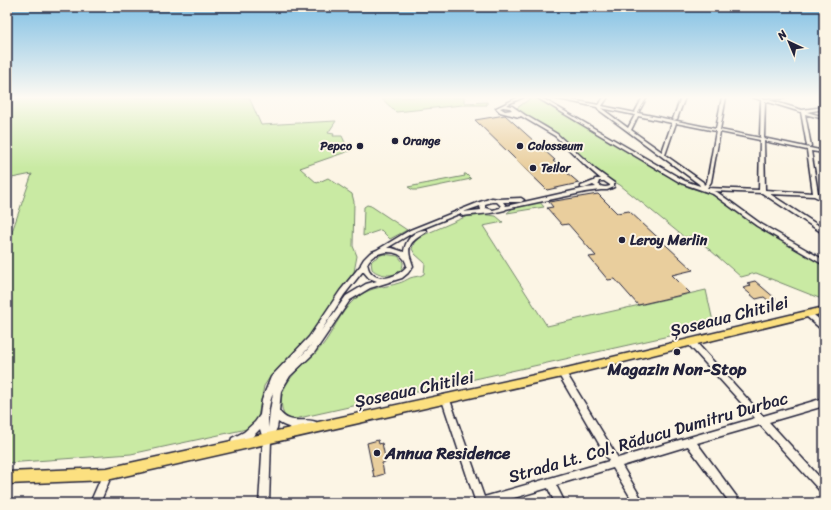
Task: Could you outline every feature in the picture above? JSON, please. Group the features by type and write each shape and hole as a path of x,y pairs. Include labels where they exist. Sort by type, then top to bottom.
{"main road":[{"name":"Șoseaua Chitilei","path":"7,478 107,474 446,400 824,310"}],"street":[{"path":"530,121 549,134 568,150 594,175 596,185 602,188"},
{"path":"407,257 407,243 417,234 465,214 488,211 499,212 503,208 586,190 612,187 612,184 598,175 557,136 535,121"},
{"path":"579,121 683,182 718,195 759,225 824,263"},
{"path":"616,121 701,182 704,189"},
{"path":"629,130 633,121"},
{"path":"663,155 675,121"},
{"path":"679,121 824,150"},
{"path":"704,189 709,182 720,121"},
{"path":"762,121 762,191"},
{"path":"805,121 816,194 824,199"},
{"path":"264,503 267,439 264,430 264,413 266,400 274,378 312,339 342,293 364,266 365,261 370,256 412,231 490,200 519,200 587,186 596,181 608,181"},
{"path":"704,189 715,188 824,195"},
{"path":"762,191 824,232"},
{"path":"499,201 503,204 503,208"},
{"path":"482,203 483,209 488,211"},
{"path":"267,439 273,428 277,390 281,382 287,374 311,351 344,303 359,290 396,278 407,271 410,266 410,261 403,253 392,250 379,251"},
{"path":"364,266 365,270 371,276 377,279 389,280"},
{"path":"808,314 824,327"},
{"path":"691,342 824,490"},
{"path":"562,373 639,503"},
{"path":"446,400 481,503"},
{"name":"Strada Lt. Col. Răducu Dumitru Durbac","path":"481,503 824,402"},
{"path":"274,411 278,418 288,424 329,425"},
{"path":"196,455 246,437 258,426 264,413"},
{"path":"690,441 736,503"},
{"path":"95,503 107,474"},
{"path":"550,483 560,503"}],"green space":[{"path":"7,121 259,121 261,125 336,121 328,133 334,134 333,136 342,136 349,151 300,168 317,183 328,178 352,194 354,202 353,246 357,256 354,272 342,287 309,339 270,377 264,386 256,427 131,454 7,463 7,246 32,174 7,179"},
{"path":"536,121 576,121 688,187 716,196 751,222 824,266 824,300 756,273 741,277 694,236 684,237 620,185 602,175 563,138"},
{"path":"464,174 471,179 418,190 413,190 408,187 465,176"},
{"path":"539,201 544,207 507,213 513,208"},
{"path":"367,205 371,206 407,230 390,239 381,230 363,236 364,207"},
{"path":"480,214 496,216 503,222 483,226 547,326 706,290 714,326 290,420 287,418 282,408 282,398 284,389 289,380 325,342 340,317 353,300 369,290 394,285 424,274 425,263 415,254 412,249 414,243 419,237 465,217"},
{"path":"383,254 398,256 403,262 400,271 396,274 386,275 380,274 372,269 371,262"}],"building":[{"name":"Colosseum","path":"476,121 511,121 555,160 553,161 579,183 547,190"},
{"name":"Leroy Merlin","path":"598,194 617,213 629,211 693,270 672,275 690,293 638,305 615,279 608,280 589,257 596,256 568,224 562,225 547,208 553,207 549,202"},
{"path":"755,281 776,299 769,301 764,297 756,299 743,288 751,286 747,283"},
{"name":"Annua Residence","path":"378,440 379,444 382,443 386,462 382,463 384,474 374,477 367,443"}],"place":[{"name":"Orange","path":"395,141"},
{"name":"Pepco","path":"360,146"},
{"name":"Colosseum","path":"520,146"},
{"name":"Teilor","path":"533,168"},
{"name":"Leroy Merlin","path":"622,240"},
{"name":"Magazin Non-Stop","path":"677,352"},
{"name":"Annua Residence","path":"377,453"}]}
